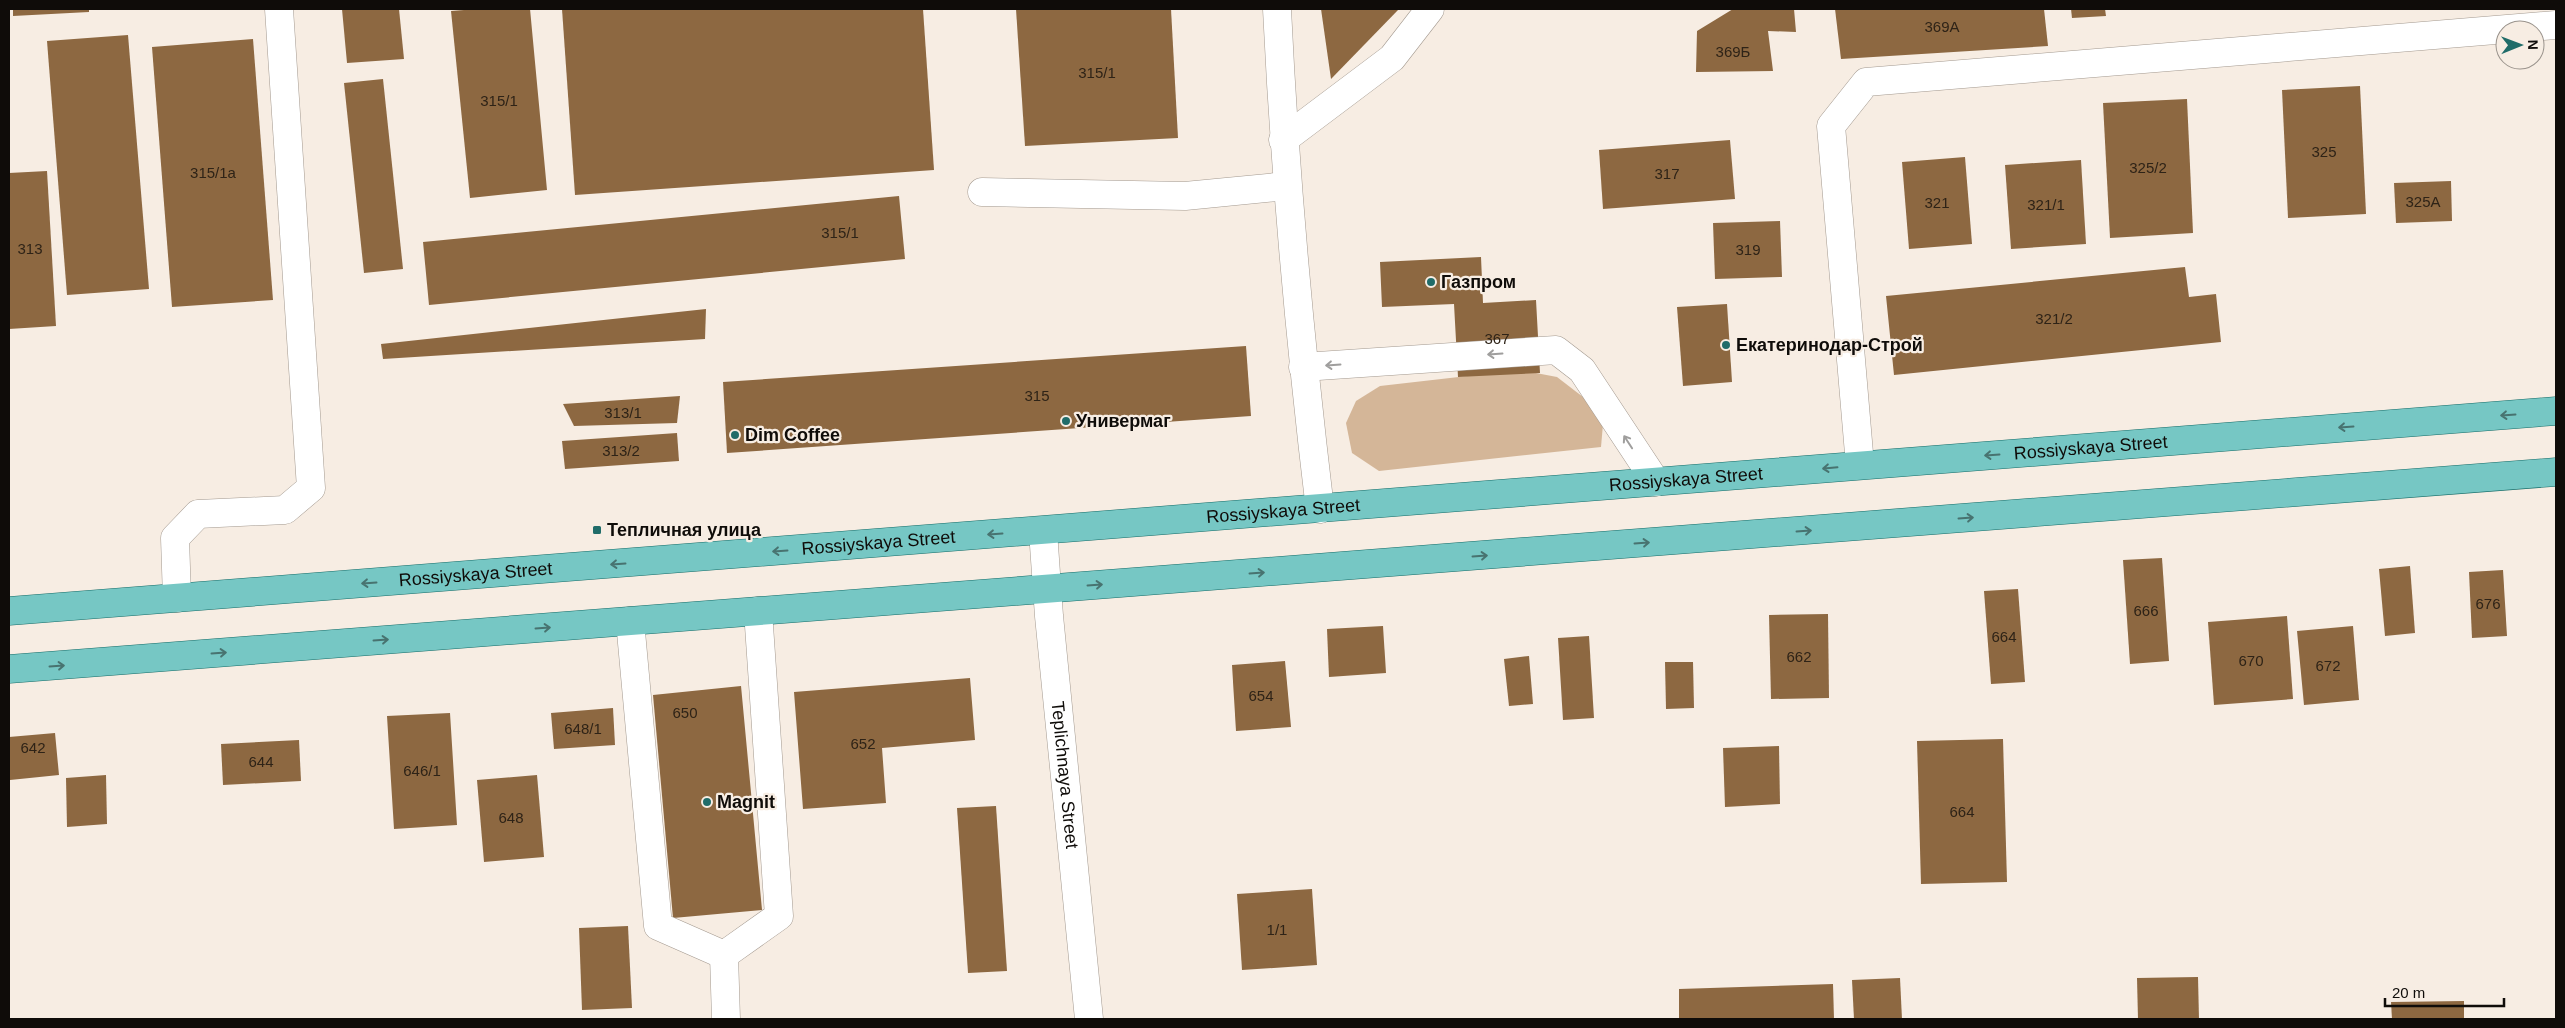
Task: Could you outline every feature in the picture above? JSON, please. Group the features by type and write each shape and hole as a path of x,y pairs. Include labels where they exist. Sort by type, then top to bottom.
{"main road":[{"name":"Rossiyskaya Street","path":"9,611 2556,411"},
{"path":"9,669 2556,472"}],"street":[{"path":"177,598 175,538 198,514 285,510 311,488 279,9"},
{"path":"1277,9 1283,140 1304,367 1320,509"},
{"path":"1283,140 1392,58 1430,9"},
{"path":"1860,465 1831,126 1866,82 2556,25"},
{"path":"982,192 1185,196 1287,186"},
{"path":"1304,367 1556,350 1582,370 1656,482"},
{"name":"Teplichnaya Street","path":"1043,531 1046,589 1089,1019"},
{"path":"724,955 779,916 758,611"},
{"path":"630,621 658,926 724,955"},
{"path":"724,955 726,1019"}],"shaded area":[{"path":"1520,370 1557,377 1583,397 1603,424 1601,447 1379,471 1352,453 1346,423 1356,401 1380,386"}],"building":[{"path":"13,9 89,9 89,12 13,16"},
{"path":"342,9 399,9 404,59 347,63"},
{"path":"530,9 547,190 470,198 451,11"},
{"path":"562,9 923,9 934,170 575,195"},
{"path":"1016,9 1171,9 1178,138 1025,146"},
{"path":"1321,9 1399,9 1331,79"},
{"path":"1733,9 1794,9 1796,32 1768,31 1773,71 1696,72 1697,31"},
{"path":"1835,9 2044,9 2048,46 1841,59"},
{"path":"2071,9 2105,9 2106,16 2072,18"},
{"path":"128,35 149,289 67,295 47,41"},
{"path":"253,39 273,300 172,307 152,47"},
{"path":"383,79 403,269 364,273 344,83"},
{"path":"2360,86 2366,214 2288,218 2282,90"},
{"path":"2187,99 2193,233 2110,238 2103,103"},
{"path":"1730,140 1735,199 1603,209 1599,150"},
{"path":"1965,157 1972,244 1909,249 1902,162"},
{"path":"2081,160 2086,244 2011,249 2005,165"},
{"path":"47,171 56,326 9,329 9,173"},
{"path":"2451,181 2452,221 2396,223 2394,183"},
{"path":"899,196 905,259 429,305 423,242"},
{"path":"1780,221 1782,277 1715,279 1713,223"},
{"path":"1481,257 1483,303 1536,300 1540,373 1458,377 1454,304 1382,307 1380,262"},
{"path":"2185,267 2189,297 2216,294 2221,342 1894,375 1886,296"},
{"path":"1727,304 1732,382 1683,386 1677,307"},
{"path":"706,309 705,339 383,359 381,344"},
{"path":"1246,346 1251,416 727,453 723,382"},
{"path":"680,396 677,423 574,426 563,404"},
{"path":"677,433 679,461 565,469 562,441"},
{"path":"2162,558 2169,661 2130,664 2123,560"},
{"path":"2410,566 2415,633 2385,636 2379,569"},
{"path":"2503,570 2507,636 2472,638 2469,572"},
{"path":"2018,589 2025,682 1991,684 1984,591"},
{"path":"1828,614 1829,698 1771,699 1769,615"},
{"path":"2287,616 2293,699 2214,705 2208,622"},
{"path":"1383,626 1386,673 1329,677 1327,629"},
{"path":"2353,626 2359,700 2304,705 2297,631"},
{"path":"1589,636 1594,718 1563,720 1558,638"},
{"path":"1529,656 1533,704 1509,706 1504,659"},
{"path":"1285,661 1291,727 1236,731 1232,665"},
{"path":"1665,662 1693,662 1694,708 1666,709"},
{"path":"970,678 975,740 882,748 886,803 803,809 794,692"},
{"name":"Magnit","path":"741,686 762,910 673,918 653,695"},
{"path":"613,708 615,745 554,749 551,713"},
{"path":"450,713 457,825 394,829 387,716"},
{"path":"55,733 59,775 10,780 9,737"},
{"path":"2003,739 2007,882 1921,884 1917,741"},
{"path":"299,740 301,781 223,785 221,744"},
{"path":"1779,746 1780,804 1725,807 1723,748"},
{"path":"106,775 107,824 67,827 66,778"},
{"path":"537,775 544,857 484,862 477,780"},
{"path":"996,806 1007,971 968,973 957,808"},
{"path":"1312,889 1317,965 1242,970 1237,894"},
{"path":"628,926 632,1008 582,1010 579,928"},
{"path":"2198,977 2199,1019 2138,1019 2137,978"},
{"path":"1900,978 1902,1019 1854,1019 1852,980"},
{"path":"1833,984 1834,1019 1679,1019 1679,989"},
{"path":"2464,1001 2464,1019 2392,1019 2391,1002"}],"place":[{"name":"Газпром","path":"1431,282"},
{"name":"Екатеринодар-Строй","path":"1726,345"},
{"name":"Универмаг","path":"1066,421"},
{"name":"Dim Coffee","path":"735,435"},
{"name":"Тепличная улица","path":"597,530"},
{"name":"Magnit","path":"707,802"}]}
